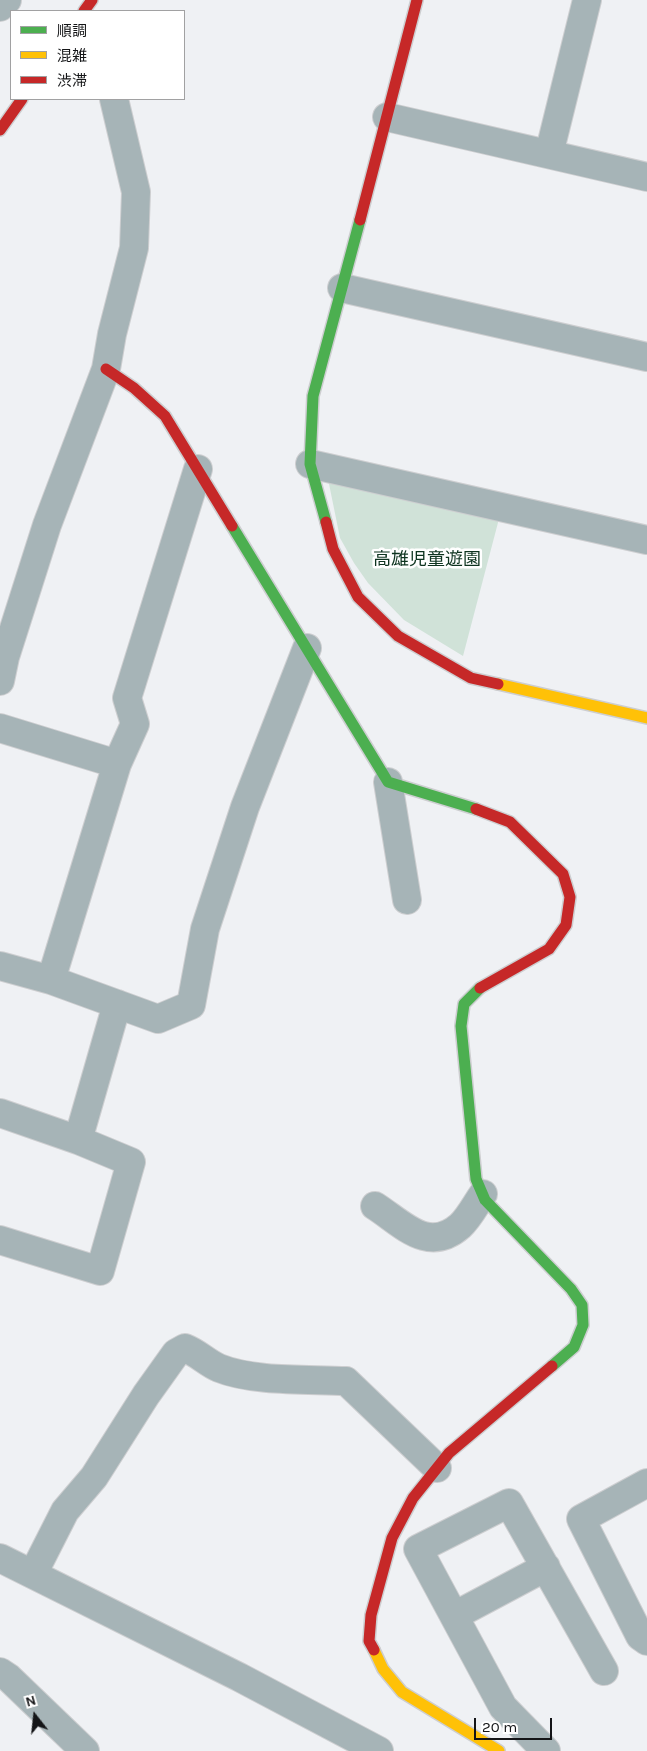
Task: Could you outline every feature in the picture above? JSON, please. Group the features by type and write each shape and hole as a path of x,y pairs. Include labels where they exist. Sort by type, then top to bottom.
{"street":[{"path":"0,7 7,0"},
{"path":"416,0 388,117 314,396 310,464 333,549 358,597 398,636 471,678 647,718"},
{"path":"548,154 587,0"},
{"path":"0,130 21,100"},
{"path":"0,680 5,657 46,525 106,368 112,334 134,248 136,192 114,100"},
{"path":"388,117 647,177"},
{"path":"342,288 647,357"},
{"path":"106,368 134,388 165,416 388,782 407,900"},
{"path":"310,464 647,540"},
{"path":"52,980 117,764 135,724 127,698 198,469"},
{"path":"0,966 52,980 158,1018 192,1005 205,929 245,807 307,648"},
{"path":"0,728 117,764"},
{"path":"388,782 462,804 510,822 563,874 570,897 566,925 549,949 482,987 464,1004 461,1026 476,1179 482,1194 500,1217 571,1289 582,1305 583,1325 574,1347 449,1453 413,1498 392,1538 371,1615 369,1641 383,1669 402,1692 499,1751"},
{"path":"78,1140 117,1004"},
{"path":"0,1113 78,1140 131,1162 100,1271 0,1240"},
{"path":"375,1206 421,1236 435,1239 446,1236 462,1225 482,1194"},
{"path":"33,1574 65,1511 94,1477 146,1395 176,1354 185,1348 196,1352 217,1367 247,1376 346,1381 437,1468"},
{"path":"647,1484 581,1519 640,1636 647,1641"},
{"path":"546,1751 503,1707 418,1549 510,1503 604,1671"},
{"path":"0,1558 239,1677 379,1751"},
{"path":"454,1616 546,1568"},
{"path":"0,1672 9,1678 85,1751"}],"green space":[{"name":"高雄児童遊園","path":"328,479 500,515 463,656 404,620 368,583 340,538"}],"traffic: fast":[{"path":"326,522 310,464 313,396 360,220"},
{"path":"232,526 388,782 476,809"},
{"path":"480,988 464,1004 461,1026 476,1179 485,1200 571,1289 582,1305 583,1325 574,1347 552,1366"}],"traffic: slow":[{"path":"498,684 647,718"},
{"path":"374,1650 383,1669 402,1692 499,1751"}],"traffic: jam":[{"path":"85,10 92,0"},
{"path":"360,220 417,0"},
{"path":"0,130 21,100"},
{"path":"106,369 134,388 165,416 232,526"},
{"path":"326,522 333,549 358,597 398,636 471,678 498,684"},
{"path":"476,809 510,822 563,874 570,897 566,925 549,949 480,988"},
{"path":"374,1650 369,1641 371,1615 392,1538 413,1498 449,1453 552,1366"}]}
